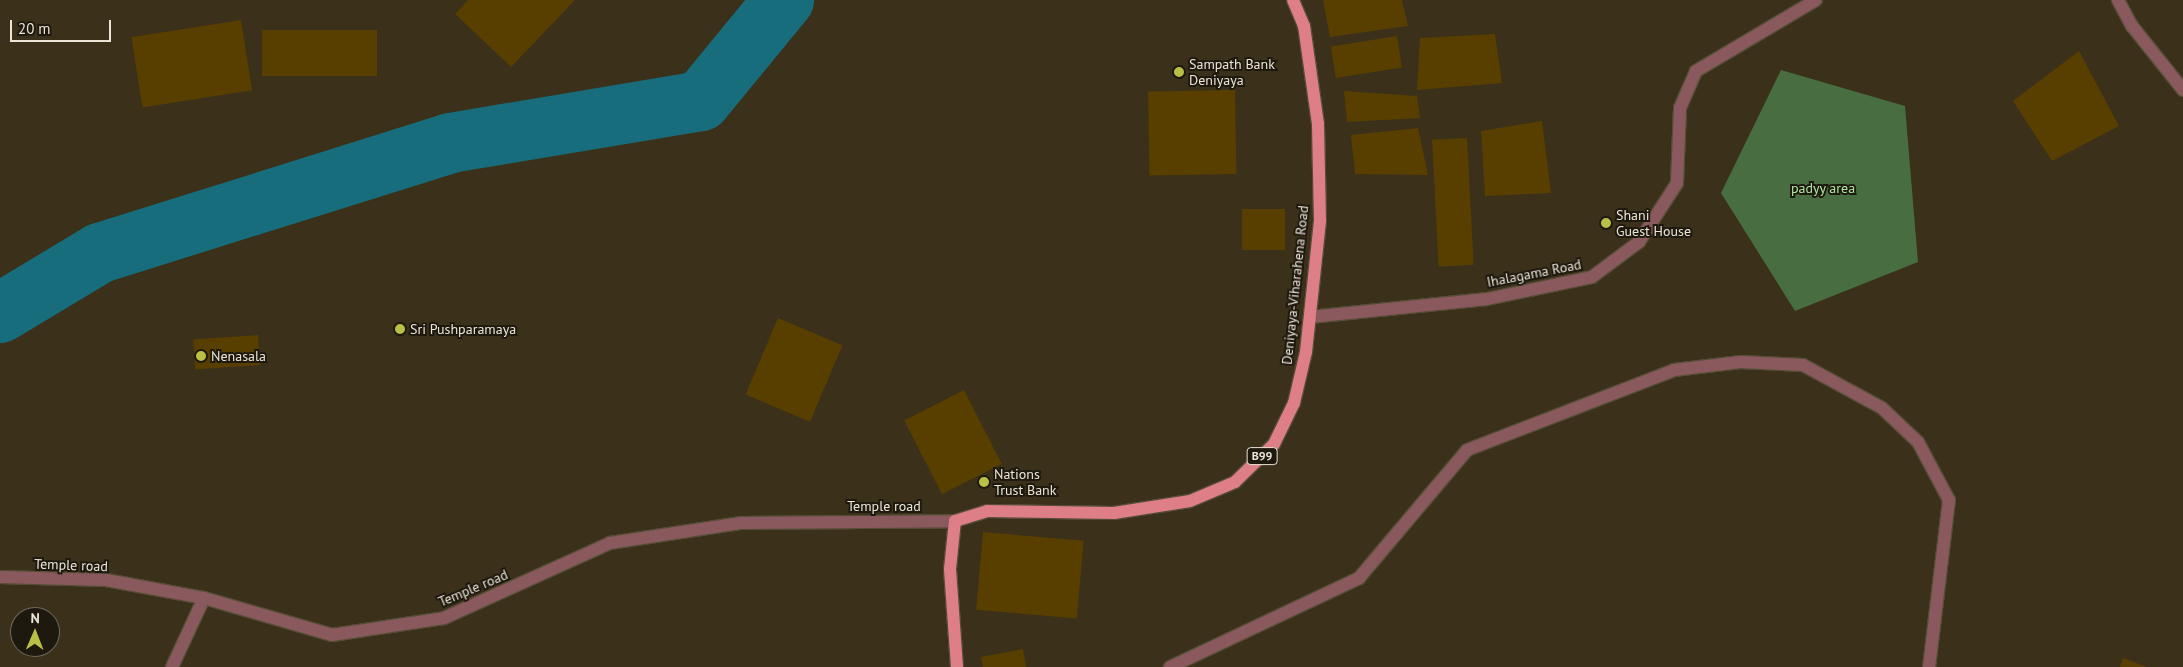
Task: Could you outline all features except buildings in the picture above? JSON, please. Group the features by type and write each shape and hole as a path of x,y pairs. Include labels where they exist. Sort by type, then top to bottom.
{"main road":[{"name":"Deniyaya-Viharahena Road","path":"955,521 987,511 1114,513 1190,501 1235,482 1274,444 1294,404 1310,317 1320,220 1318,124 1304,26 1293,0"},
{"path":"955,521 950,569 957,667"}],"street":[{"name":"Ihalagama Road","path":"1310,317 1487,299 1592,277 1639,242 1677,183 1680,108 1696,71 1816,0"},
{"path":"2118,0 2132,26 2183,90"},
{"path":"1170,667 1359,578 1467,450 1674,370 1741,362 1803,365 1882,408 1918,442 1949,500 1929,667"},
{"name":"Temple road","path":"0,577 106,580 204,598 332,636 444,618 610,543 741,523 955,521"},
{"path":"172,667 204,598"}],"green space":[{"name":"padyy area","path":"1781,70 1905,106 1918,262 1795,311 1721,193"}],"waterway":[{"path":"0,313 100,253 450,143 701,101 784,0"}],"place":[{"name":"Sampath Bank Deniyaya","path":"1179,72"},
{"name":"Shani Guest House","path":"1606,223"},
{"name":"Sri Pushparamaya","path":"400,329"},
{"name":"Nenasala","path":"201,356"},
{"name":"Nations Trust Bank","path":"984,482"}]}
